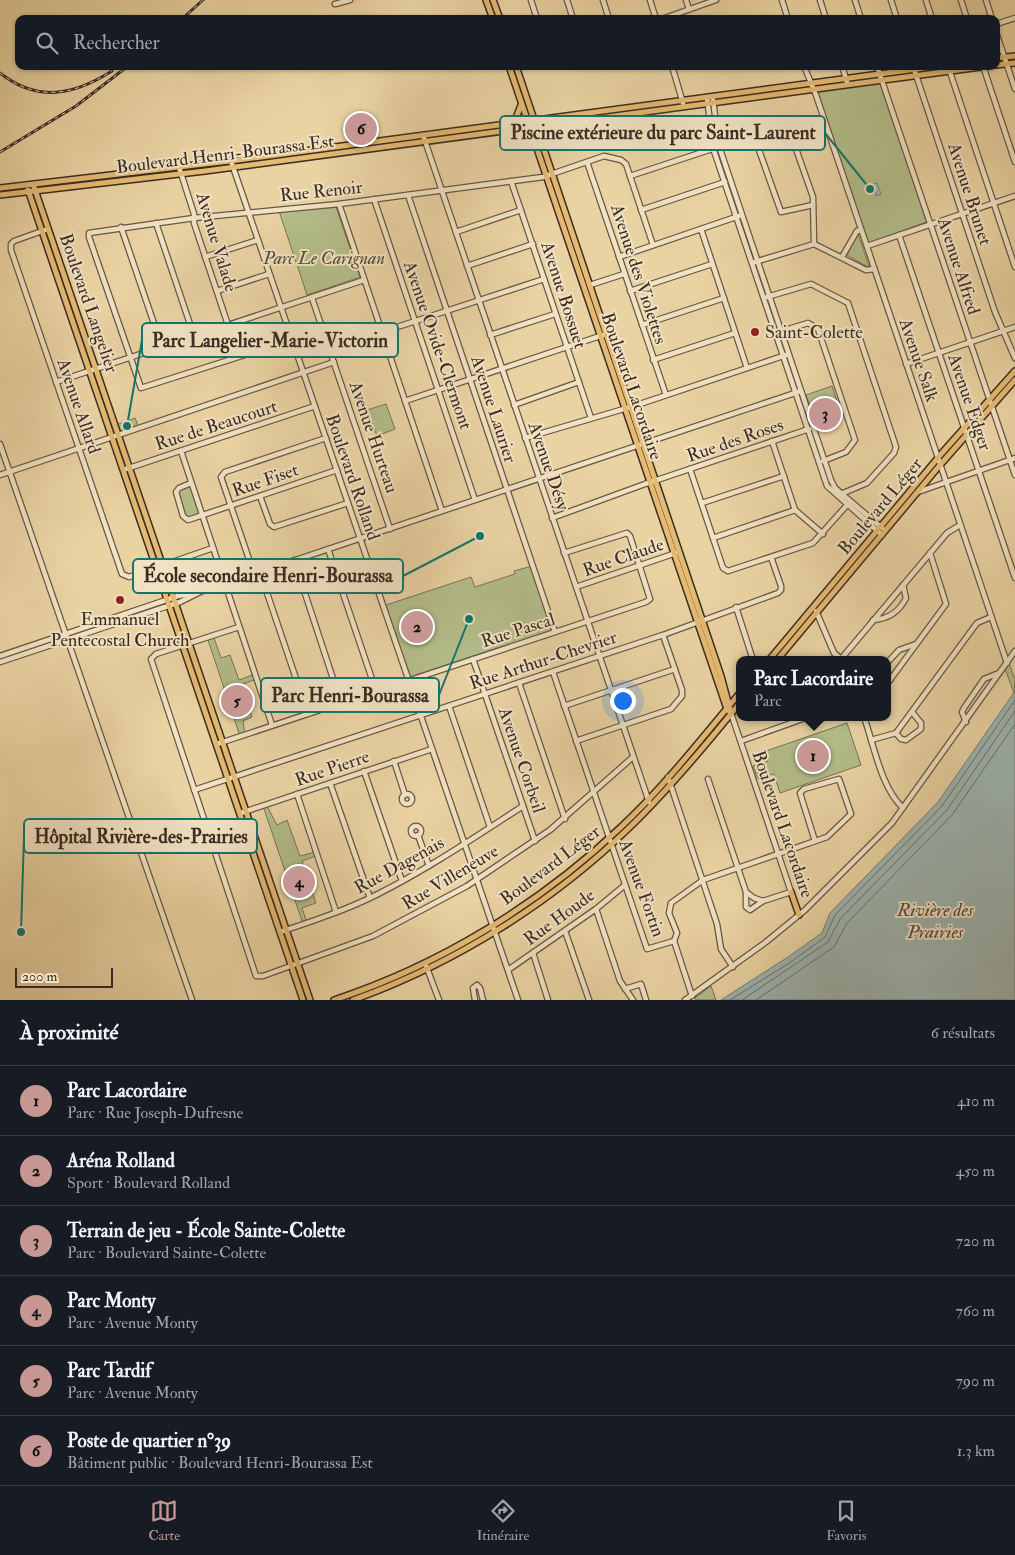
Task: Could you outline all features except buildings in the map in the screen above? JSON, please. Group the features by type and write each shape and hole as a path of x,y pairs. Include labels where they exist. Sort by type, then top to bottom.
{"main road":[{"path":"486,0 492,15"},
{"path":"493,0 499,15"},
{"path":"1000,58 1015,56"},
{"path":"1000,65 1015,63"},
{"name":"Boulevard Lacordaire","path":"510,70 590,285 604,335"},
{"name":"Boulevard Lacordaire","path":"517,70 640,445 730,709"},
{"name":"Boulevard Henri-Bourassa Est","path":"0,188 179,168 505,124 529,124 537,127 710,104 903,70"},
{"name":"Boulevard Henri-Bourassa Est","path":"0,195 181,174 425,142 529,124 535,120 683,100 812,86 848,86 944,70"},
{"path":"505,124 516,118 521,109 520,99"},
{"name":"Boulevard Langelier","path":"33,184 33,192 94,370 113,437 128,469"},
{"name":"Boulevard Langelier","path":"25,185 33,192"},
{"name":"Boulevard Langelier","path":"94,370 120,435 128,469 283,931 310,1000"},
{"name":"Boulevard Léger","path":"772,656 878,528 1015,371"},
{"name":"Boulevard Léger","path":"780,656 940,465 1015,380"},
{"name":"Boulevard Léger","path":"334,1000 354,998 428,968 556,890 612,844 651,806 672,783 736,699"},
{"name":"Boulevard Léger","path":"354,998 493,928 552,885 610,838 648,800 730,709 736,706"},
{"name":"Boulevard Lacordaire","path":"791,892 799,915"},
{"name":"Boulevard Langelier","path":"295,965 303,1000"}],"street":[{"path":"335,4 350,0"},
{"path":"531,0 536,15"},
{"path":"566,0 572,15"},
{"path":"603,0 608,15"},
{"path":"650,0 655,15"},
{"path":"686,0 689,9"},
{"path":"673,15 716,0"},
{"path":"782,0 785,15"},
{"path":"820,0 825,15"},
{"path":"855,0 860,15"},
{"path":"891,0 896,15"},
{"path":"926,0 931,15"},
{"path":"961,0 966,15"},
{"path":"986,0 991,15"},
{"path":"1000,23 1015,18"},
{"path":"1000,43 1015,89"},
{"path":"673,70 684,107"},
{"name":"Avenue Salk","path":"806,70 867,246 1007,663"},
{"path":"843,70 848,86"},
{"name":"Avenue Alfred","path":"878,70 989,400 1012,458 1015,475"},
{"name":"Avenue Brunet","path":"914,70 995,312 1015,358"},
{"path":"949,70 1015,267"},
{"path":"984,70 1013,149 1015,162"},
{"path":"710,97 714,138 725,183 757,261 778,332"},
{"path":"714,138 785,130 790,132 813,197 814,244"},
{"path":"752,133 781,212 813,206"},
{"name":"Avenue Désy","path":"423,135 651,806"},
{"path":"653,245 630,176 716,147"},
{"path":"716,147 730,180 752,263 786,355 810,429 818,462 828,488 851,501 883,533"},
{"name":"Rue Renoir","path":"130,358 89,238 92,232 248,211 339,204 511,181 550,174 604,156 621,160 626,164 630,176"},
{"name":"Boulevard Rolland","path":"231,161 518,1000"},
{"name":"Avenue des Violettes","path":"587,162 666,395"},
{"name":"Avenue Valade","path":"179,168 205,257 228,325"},
{"path":"641,210 730,180"},
{"name":"Avenue Bossuet","path":"511,181 591,418"},
{"name":"Avenue Laurier","path":"408,195 555,632"},
{"path":"867,246 1015,196"},
{"name":"Avenue Ovide-Clermont","path":"374,199 475,500"},
{"path":"339,204 442,511"},
{"path":"456,232 521,210"},
{"path":"619,256 739,216"},
{"path":"156,223 194,336"},
{"path":"121,227 162,347"},
{"name":"Avenue Allard","path":"46,229 12,242 11,250 56,382 122,574 126,577 161,566"},
{"path":"701,229 747,368"},
{"path":"842,257 857,231 861,230"},
{"name":"Avenue Edger","path":"899,234 1015,578"},
{"path":"205,257 258,240"},
{"path":"467,266 532,244"},
{"path":"752,263 814,244 866,270 874,269"},
{"path":"630,291 712,264"},
{"path":"217,291 269,274"},
{"path":"590,285 624,274"},
{"path":"382,332 544,279"},
{"path":"56,382 364,280"},
{"path":"764,298 811,284 848,303 896,447 894,453 867,484 840,496"},
{"name":"Avenue Hurteau","path":"312,298 390,529"},
{"path":"642,326 724,298"},
{"path":"490,335 556,314"},
{"path":"778,332 807,323 818,329 855,440 848,451 818,462"},
{"path":"906,364 1015,327"},
{"path":"654,360 735,333"},
{"path":"405,401 604,335"},
{"path":"130,358 138,385 143,389 292,340"},
{"path":"525,438 628,408 786,355"},
{"path":"0,475 334,362"},
{"path":"514,404 579,382"},
{"path":"0,662 67,637 173,601 195,596 200,592 294,560 798,392"},
{"name":"Rue de Beaucourt","path":"128,469 315,406"},
{"path":"810,429 832,484 840,496 847,506 878,528"},
{"name":"Rue des Roses","path":"552,518 810,429"},
{"path":"308,714 266,590 261,578 252,568 221,479 223,473 326,438"},
{"path":"772,441 795,510 823,534"},
{"path":"0,444 192,1000"},
{"path":"181,451 272,725"},
{"path":"918,492 1012,458"},
{"path":"690,469 726,571 813,543 851,501"},
{"name":"Rue Fiset","path":"202,516 337,470"},
{"path":"702,503 784,476"},
{"path":"191,484 179,488 176,492 183,516 188,520 202,516"},
{"path":"260,496 270,524 274,527 348,503"},
{"path":"714,538 795,510"},
{"path":"843,656 947,532 960,525"},
{"path":"564,553 627,533 640,566"},
{"path":"161,566 213,548"},
{"path":"328,549 376,691"},
{"name":"Rue Claude","path":"576,587 677,553"},
{"path":"891,678 947,602 930,553"},
{"name":"Rue Arthur-Chevrier","path":"194,790 663,635 781,590 771,557"},
{"path":"294,560 341,703"},
{"name":"Rue Pascal","path":"220,743 648,601 650,596 640,566"},
{"path":"873,620 883,619 899,609 906,598 903,586"},
{"path":"736,607 752,656"},
{"path":"812,608 817,612 834,653 838,656"},
{"path":"871,740 896,733 977,623 991,617"},
{"path":"194,790 151,658 239,627"},
{"path":"576,741 674,707 682,694 663,635"},
{"path":"0,656 67,637"},
{"path":"891,659 899,650 917,643"},
{"path":"685,1000 732,967 799,915 847,868 903,808 1015,651"},
{"name":"Avenue Corbeil","path":"474,659 535,841"},
{"path":"564,706 675,669"},
{"name":"Avenue Fortin","path":"553,672 647,949 674,941 692,996"},
{"path":"966,722 962,712 984,679 1000,673"},
{"path":"519,683 565,818"},
{"path":"449,706 490,827"},
{"name":"Boulevard Lacordaire","path":"730,709 791,892"},
{"path":"896,733 901,739 906,740 921,729 921,723 912,712"},
{"path":"784,725 787,721"},
{"path":"741,741 796,721"},
{"path":"865,721 892,796 903,808"},
{"name":"Rue Pierre","path":"244,812 432,749"},
{"name":"Rue Villeneuve","path":"194,790 256,976 263,976 335,952 390,929 477,880 535,841 565,818 633,757"},
{"path":"394,761 405,795"},
{"path":"364,771 402,881"},
{"path":"668,777 672,783 717,924 720,946 732,967"},
{"path":"674,941 677,933 669,913 671,903 703,880 815,841 832,834 851,814 838,778 804,789 800,793 815,841"},
{"path":"708,779 746,892 748,910 752,910 763,901 791,892"},
{"path":"330,783 370,898"},
{"path":"297,794 336,912"},
{"name":"Rue Dagenais","path":"283,931 370,898 429,866 523,806"},
{"path":"418,835 429,866"},
{"name":"Rue Houde","path":"508,970 596,909 625,885"},
{"path":"746,892 754,898 763,901"},
{"path":"596,909 625,990 634,1000"},
{"path":"565,931 589,1000"},
{"path":"533,953 548,1000"},
{"path":"425,963 439,1000"},
{"path":"625,990 641,984 646,1000"},
{"path":"475,1000 473,988 477,985 480,988 483,1000"}],"green space":[{"path":"882,80 929,221 866,244 815,89"},
{"name":"Parc Le Carignan","path":"336,207 360,277 307,295 279,211"},
{"path":"858,234 869,266 868,267 847,255"},
{"path":"832,386 837,401 834,407 840,422 822,428 820,424 817,425 806,395"},
{"path":"386,404 395,429 377,436 367,410"},
{"path":"135,418 139,428 119,435 116,425"},
{"path":"191,483 202,515 186,519 176,490"},
{"path":"532,566 555,632 409,681 383,606 471,577 475,587 515,574 514,571"},
{"path":"213,635 221,658 230,655 239,680 255,674 257,679 240,685 252,717 243,721 245,734 240,736 207,637"},
{"path":"1008,661 1015,679 1014,693 1004,666"},
{"path":"847,723 861,765 780,793 774,774 758,779 753,766 768,761 766,751"},
{"path":"266,804 277,825 287,820 300,856 315,852 316,856 302,861 316,903 302,908 307,923 303,924 263,806"},
{"path":"711,986 716,1000 696,1000 695,998"}],"water":[{"path":"877,183 881,194 876,196 875,191 869,193 867,186"},
{"name":"Rivière des Prairies","path":"1015,691 1015,1000 721,1000 822,933 830,913 938,802"}],"railway":[{"path":"186,15 203,0"},
{"path":"0,152 76,106 123,70"},
{"path":"0,73 14,83 28,89 56,92 84,86 112,71"}],"place":[{"name":"Poste de quartier n°39","path":"361,129"},
{"name":"Piscine extérieure du parc Saint-Laurent","path":"870,189"},
{"name":"Saint-Colette","path":"755,332"},
{"name":"Terrain de jeu - École Sainte-Colette","path":"825,414"},
{"name":"Parc Langelier-Marie-Victorin","path":"127,426"},
{"name":"École secondaire Henri-Bourassa","path":"480,536"},
{"name":"Emmanuel Pentecostal Church","path":"120,600"},
{"name":"Parc Henri-Bourassa","path":"469,619"},
{"name":"Aréna Rolland","path":"417,627"},
{"name":"Parc Tardif","path":"237,701"},
{"name":"Parc Lacordaire","path":"813,756"},
{"name":"Parc Monty","path":"299,882"},
{"name":"Hôpital Rivière-des-Prairies","path":"21,932"}]}
